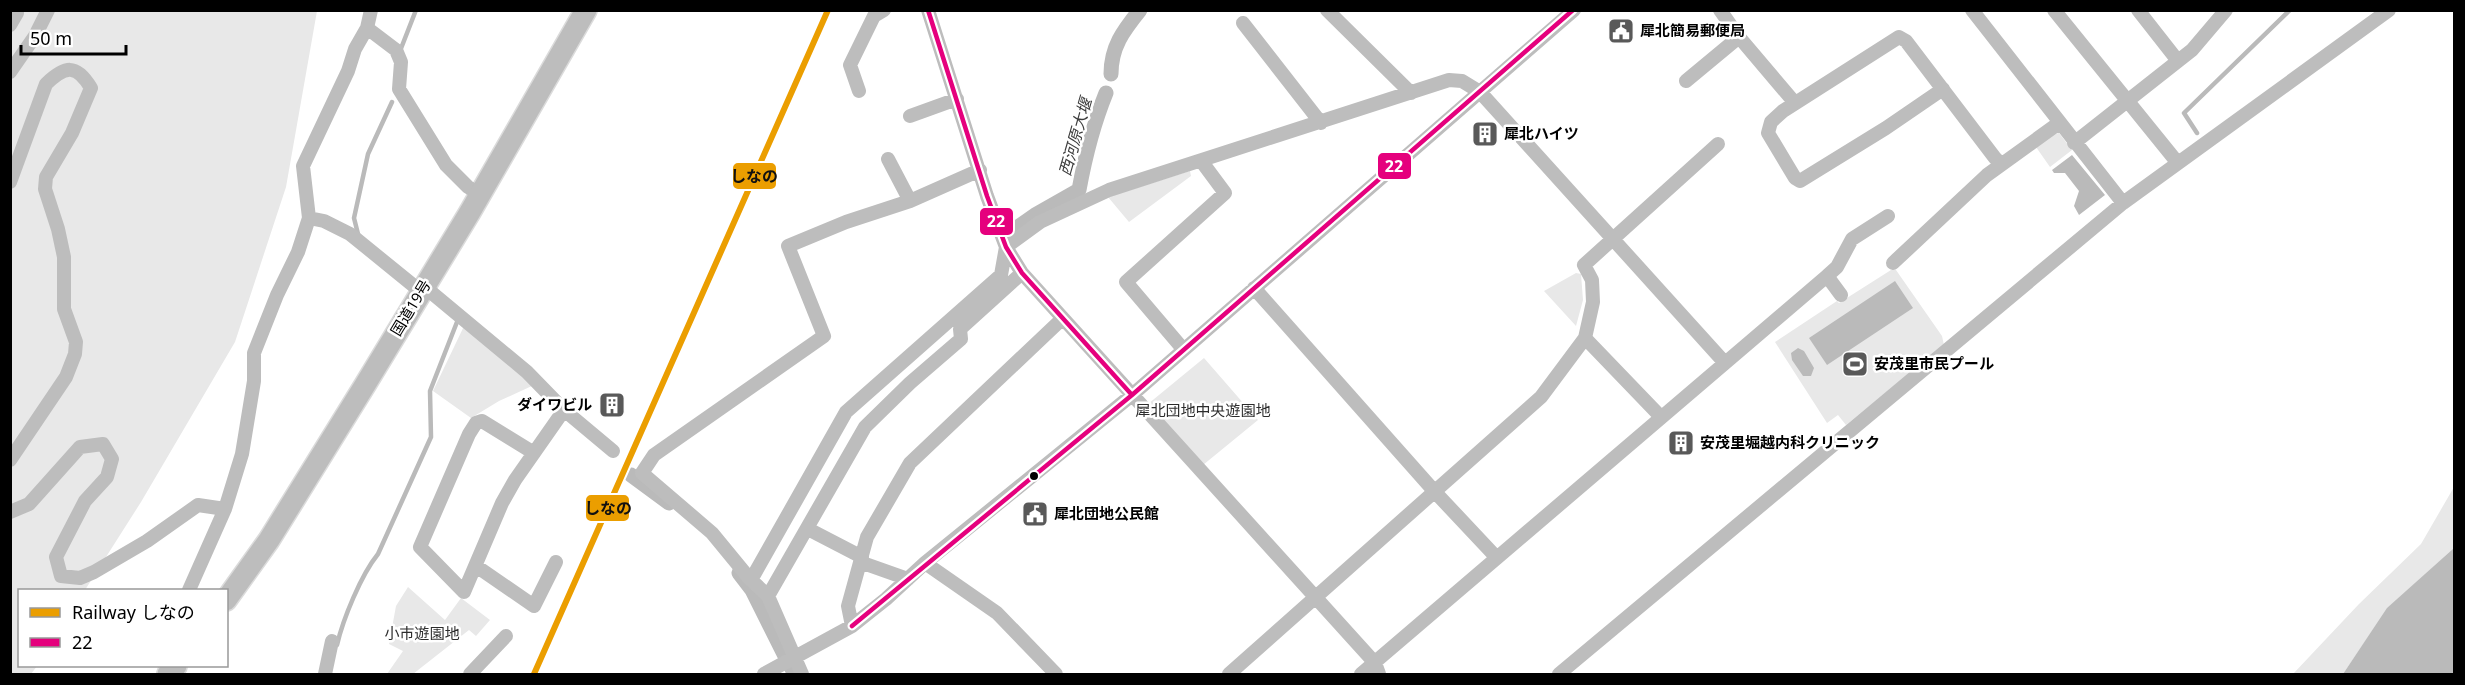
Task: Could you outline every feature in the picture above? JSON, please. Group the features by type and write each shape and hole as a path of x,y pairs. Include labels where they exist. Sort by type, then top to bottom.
{"highway":[{"name":"国道19号","path":"228,597 269,540 423,289 586,10"}],"street":[{"path":"10,25 17,13 16,10"},
{"path":"10,72 35,36 48,10"},
{"path":"190,589 225,509 242,454 249,425 254,381 254,353 277,295 298,252 309,218 303,166 348,71 355,49 367,28 371,10"},
{"path":"859,91 850,65 874,16 884,10"},
{"path":"928,10 987,196 1006,247 1022,273 1315,597 1377,669"},
{"path":"1327,10 1411,93"},
{"path":"765,675 852,626 925,563 1132,395 1183,348 1574,10"},
{"path":"1720,10 1738,37 1795,103"},
{"path":"2055,10 2127,103 2177,162"},
{"path":"2138,10 2178,61"},
{"path":"1559,675 2123,203 2389,10"},
{"path":"1972,11 2123,203"},
{"path":"2074,143 2192,50 2222,12"},
{"path":"1243,23 1321,123"},
{"path":"367,28 396,50 401,62 399,89 446,165 468,187 480,194"},
{"path":"1686,81 1738,37"},
{"path":"1942,88 1886,128 1800,181 1795,177 1768,133 1771,122 1795,103 1899,37 1906,41 2001,164"},
{"path":"10,182 46,84 58,73 72,70 82,74 91,88 72,133 46,177 45,189 58,228 64,257 64,309 75,342 75,354 66,377 10,460"},
{"path":"751,580 846,412 1001,275 1006,247 1040,222 1109,190 1202,162 1449,80 1462,81 1480,92 1725,363"},
{"path":"910,116 957,99"},
{"path":"1893,263 2001,164 2059,123"},
{"path":"1229,675 1541,397 1586,338 1593,302 1592,280 1584,265 1615,240 1718,144"},
{"path":"888,159 910,201"},
{"path":"1183,348 1126,282 1225,194 1202,162"},
{"path":"802,675 768,596 751,580 712,533 642,473 654,455 824,336 788,246 846,222 910,201 980,170"},
{"path":"1361,675 1377,669 1497,558 1827,276 1837,267 1852,239 1888,216"},
{"path":"309,218 324,221 350,234 414,286 432,293 527,372 564,410 613,451"},
{"path":"768,596 866,427 910,383 961,339 960,329 1022,273"},
{"path":"1827,276 1841,295"},
{"path":"1254,288 1435,492 1497,558"},
{"path":"852,626 848,606 867,537 910,463 1062,319"},
{"path":"1586,338 1661,417"},
{"path":"534,453 482,421 476,423 469,434 420,547 464,592 502,503 564,410"},
{"path":"10,512 28,504 80,447 103,444 112,459 106,477 85,501 56,557 61,576 80,578 147,541 198,505 225,509"},
{"path":"808,529 861,559 908,579"},
{"path":"476,566 534,606 556,562"},
{"path":"925,563 997,613 1056,675"},
{"path":"470,675 506,636"},
{"path":"326,675 332,641"}],"green space":[{"path":"10,11 317,11 286,187 235,342 141,502 86,589 18,589 18,667 36,667 31,674 10,674"},
{"path":"2059,133 2072,150 2050,167 2036,147 2053,134"},
{"path":"1190,171 1191,176 1129,222 1108,197"},
{"name":"安茂里市民プール","path":"1891,270 1896,270 1942,336 1944,345 1846,425 1838,415 1827,423 1775,342 1837,301 1839,303"},
{"path":"1576,273 1581,274 1583,300 1576,326 1544,291"},
{"path":"465,324 534,385 499,401 471,418 433,391"},
{"name":"犀北団地中央遊園地","path":"1204,358 1258,420 1203,465 1148,404"},
{"path":"2454,487 2454,548 2388,608 2343,674 2293,674 2359,604 2421,544"},
{"name":"小市遊園地","path":"408,587 445,620 461,598 490,620 476,636 469,630 413,674 387,674 403,651 389,644 396,606"}],"shaded area":[{"path":"2072,155 2105,195 2079,215 2074,206 2079,191 2065,173 2054,173 2052,170"},
{"path":"1895,281 1913,308 1827,365 1809,338"},
{"path":"1798,348 1804,351 1814,368 1811,376 1803,376 1792,360 1791,353"},
{"path":"2454,548 2454,674 2343,674 2387,608"}],"waterway":[{"path":"400,51 416,10"},
{"path":"1111,74 1113,56 1119,40 1140,10"},
{"path":"2197,133 2184,113 2290,10"},
{"name":"西河原大堰","path":"1011,232 1035,215 1079,190 1090,141 1106,93"},
{"path":"358,234 354,218 368,154 392,102"},
{"path":"337,645 353,598 365,573 378,554 431,437 430,391 457,322"},
{"path":"631,475 669,503"},
{"path":"739,573 752,590 785,656"},
{"path":"791,667 795,674"}],"rail line":[{"name":"しなの","path":"534,674 828,10"}],"transit line":[{"name":"22","path":"928,10 987,196 1006,247 1022,273 1132,395"},
{"name":"22","path":"852,626 1132,395 1573,10"}],"place":[{"name":"犀北簡易郵便局","path":"1621,31"},
{"name":"犀北ハイツ","path":"1485,134"},
{"name":"安茂里市民プール","path":"1855,364"},
{"name":"ダイワビル","path":"612,405"},
{"name":"安茂里堀越内科クリニック","path":"1681,443"},
{"name":"犀北団地公民館","path":"1035,514"}]}
